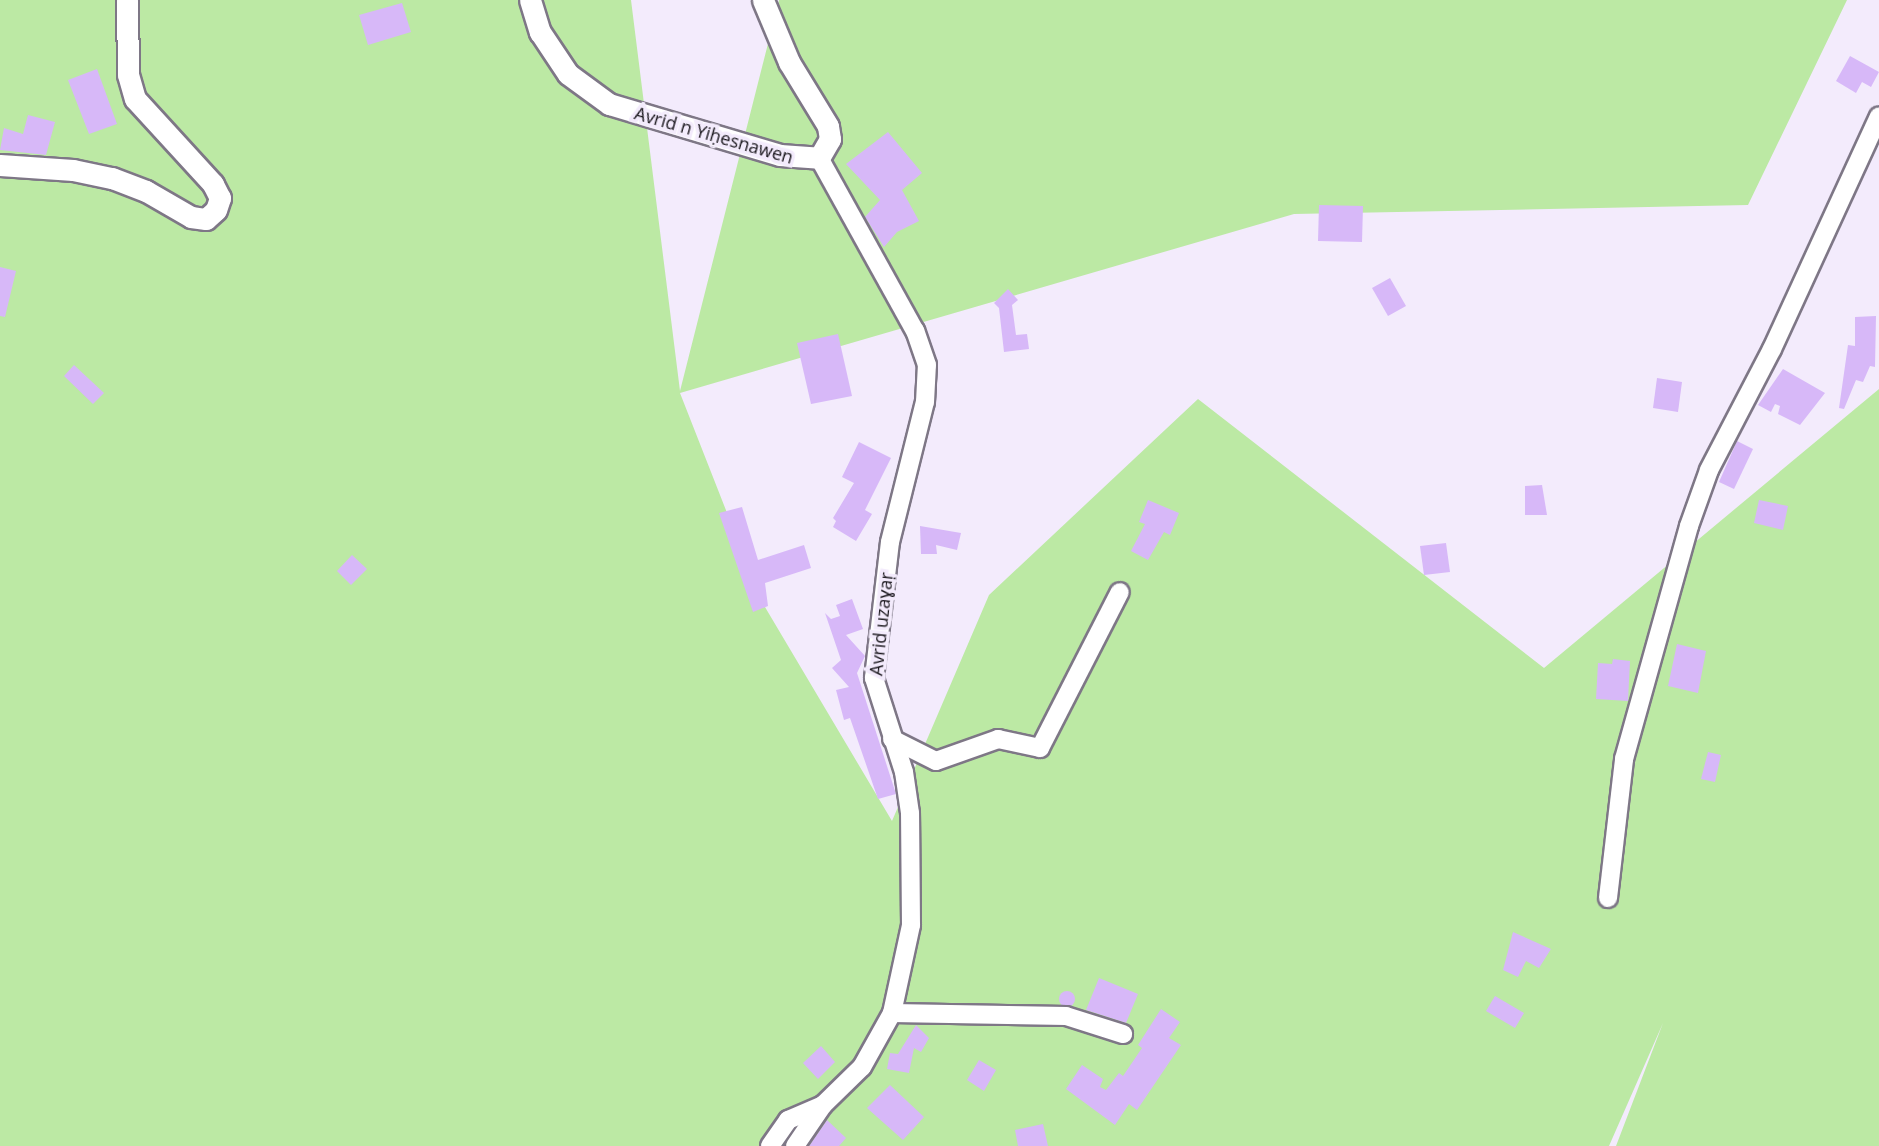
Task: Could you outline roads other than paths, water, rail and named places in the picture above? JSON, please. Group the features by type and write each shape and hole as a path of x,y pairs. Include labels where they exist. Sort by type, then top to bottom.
{"street":[{"path":"0,165 74,170 112,178 146,191 191,216 206,219 216,210 220,198 214,184 135,99 128,74 127,0"},
{"name":"Avrid n Yiḥesnawen","path":"530,0 540,33 568,74 608,104 780,155 819,158 830,139 828,126 789,62 764,0"},
{"path":"1608,898 1624,759 1689,526 1709,470 1772,349 1879,116"},
{"name":"Avrid uzaɣaṛ","path":"771,1146 788,1120 823,1105 862,1067 892,1013 908,954 911,870 909,803 892,738 877,697 876,656 890,542 925,402 927,365 915,331 819,158"},
{"path":"892,738 936,761 998,739 1040,748 1120,592"},
{"path":"892,1013 1066,1016 1123,1034"},
{"path":"795,1146 823,1105"}]}
